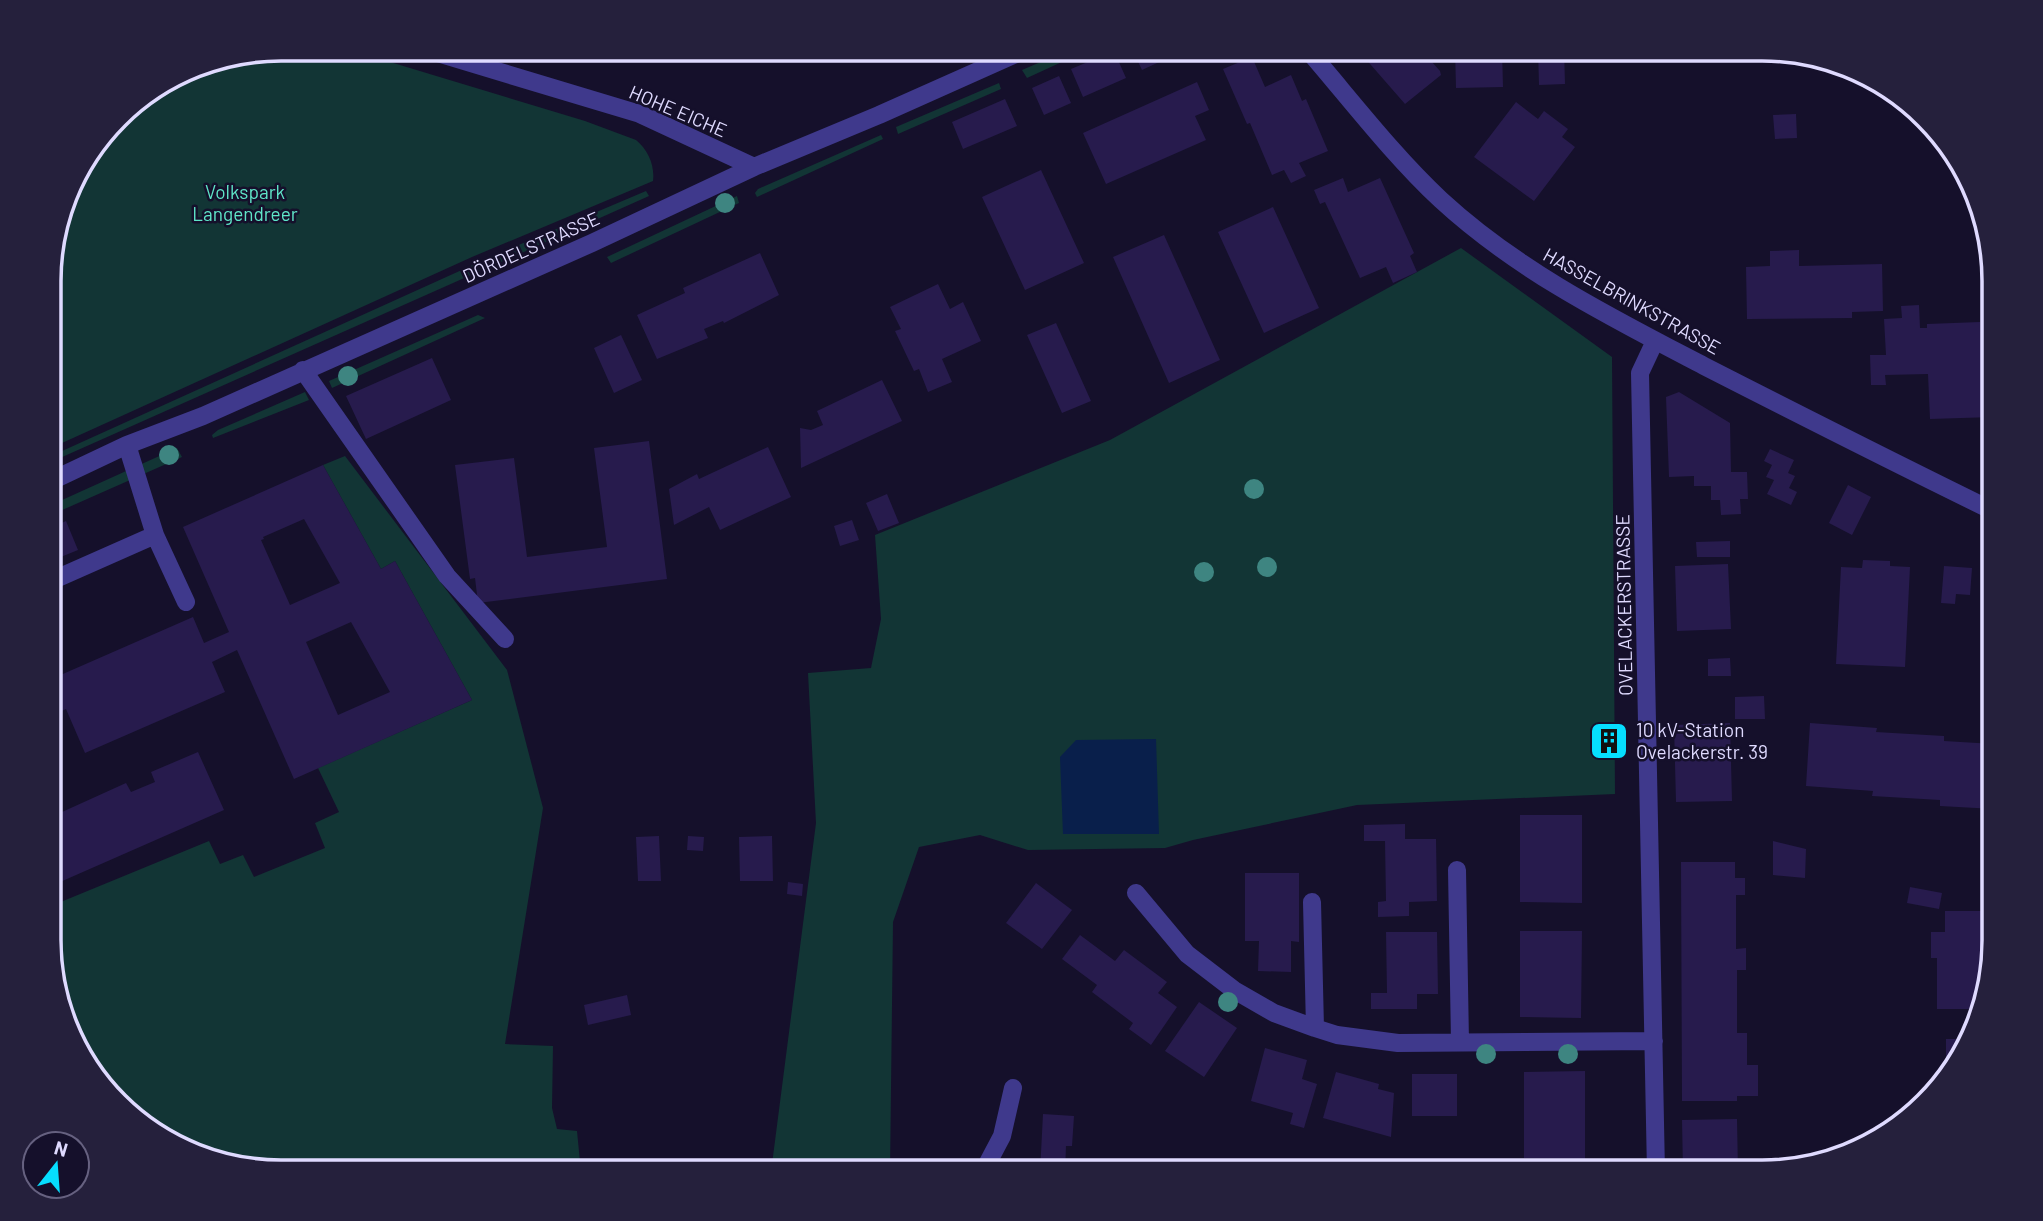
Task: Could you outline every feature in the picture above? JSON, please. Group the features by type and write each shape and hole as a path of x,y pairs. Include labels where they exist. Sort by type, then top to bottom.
{"street":[{"name":"HOHE EICHE","path":"464,61 640,114 754,167"},
{"name":"DÖRDELSTRASSE","path":"61,476 592,243 754,167 1000,61"},
{"name":"HASSELBRINKSTRASSE","path":"1317,61 1403,162 1440,200 1560,290 1655,341 1981,505"},
{"name":"OVELACKERSTRASSE","path":"1655,341 1640,373 1656,1159"},
{"path":"303,370 447,576 505,639"},
{"path":"127,445 155,536 186,602"},
{"path":"61,577 155,536"},
{"path":"1457,870 1460,1042"},
{"path":"1136,893 1187,954 1234,990 1274,1013 1337,1035 1398,1043 1654,1041"},
{"path":"1312,902 1315,1028"},
{"path":"990,1160 1002,1136 1013,1088"}],"green space":[{"name":"Volkspark Langendreer","path":"387,61 585,121 636,140 650,158 653,181 472,257 61,443 61,281 63,252 73,210 91,171 116,136 159,98 197,78 252,63"},
{"path":"1043,61 1064,61 1027,78 1022,70"},
{"path":"999,83 1001,89 898,134 896,127"},
{"path":"881,135 883,139 757,197 755,193 758,189"},
{"path":"646,191 649,196 488,268 483,260"},
{"path":"737,196 739,203 611,263 607,257"},
{"path":"1461,248 1612,357 1615,794 1357,805 1165,848 1028,850 980,835 919,847 893,922 890,1160 773,1160 816,823 808,673 871,668 881,619 875,535 1110,440"},
{"path":"475,264 480,271 61,458 61,451"},
{"path":"478,315 485,318 332,388 329,381"},
{"path":"305,392 309,400 213,438 212,435 218,430"},
{"path":"177,448 182,457 61,511 61,500"},
{"path":"345,456 507,670 543,808 505,1044 553,1046 552,1108 557,1129 577,1131 580,1160 281,1160 224,1152 197,1143 147,1114 116,1085 98,1062 78,1024 63,969 61,902 209,841 220,864 243,855 254,877 325,848 315,823 339,812 318,768 472,700 395,561 381,569 323,465"}],"water":[{"path":"1156,739 1159,834 1063,834 1060,757 1076,740"}],"building":[{"path":"1090,61 1118,61 1126,78 1083,97 1071,69"},
{"path":"1138,61 1161,61 1142,70"},
{"path":"1242,61 1254,61 1265,87 1291,75 1302,101 1306,99 1328,151 1299,163 1306,176 1291,183 1284,170 1272,175 1223,69"},
{"path":"1367,61 1433,61 1441,75 1405,104"},
{"path":"1455,61 1502,61 1503,87 1456,88"},
{"path":"1538,61 1564,61 1565,84 1539,85"},
{"path":"1059,76 1071,103 1044,115 1032,88"},
{"path":"1197,82 1209,110 1195,116 1206,140 1106,184 1083,133"},
{"path":"1005,99 1017,126 963,149 952,122"},
{"path":"1516,102 1538,119 1544,111 1568,129 1562,137 1575,147 1534,201 1474,157"},
{"path":"1796,114 1797,138 1775,139 1773,115"},
{"path":"1041,170 1084,263 1025,290 982,197"},
{"path":"1343,178 1348,192 1380,178 1414,253 1410,256 1417,272 1393,283 1386,267 1360,278 1325,202 1320,204 1314,190"},
{"path":"1273,207 1319,308 1264,333 1218,232"},
{"path":"1164,235 1220,360 1169,383 1113,257"},
{"path":"1799,250 1799,266 1882,264 1883,311 1852,312 1852,318 1747,319 1746,267 1770,266 1770,251"},
{"path":"760,253 779,295 724,323 723,321 704,329 708,338 657,359 637,315 685,293 683,288"},
{"path":"938,284 950,309 963,302 981,341 942,359 952,382 928,392 919,369 914,371 895,331 901,329 890,307"},
{"path":"1919,305 1920,328 1927,328 1927,324 1980,322 1981,417 1930,419 1928,374 1885,375 1886,385 1871,385 1870,355 1886,355 1884,319 1902,318 1901,306"},
{"path":"1056,323 1091,401 1062,413 1027,335"},
{"path":"621,335 642,380 614,393 594,348"},
{"path":"432,358 451,400 366,439 346,396"},
{"path":"882,380 902,421 801,468 800,428 811,430 823,425 817,411"},
{"path":"1679,392 1730,423 1731,472 1747,472 1748,499 1740,499 1741,514 1721,515 1720,500 1711,500 1711,486 1694,486 1694,476 1669,477 1666,397"},
{"path":"649,441 667,579 478,603 475,578 470,579 455,465 514,458 527,557 607,547 594,448"},
{"path":"768,447 791,497 720,530 709,507 674,525 669,489 697,474 699,479"},
{"path":"1770,449 1794,460 1788,473 1795,476 1789,488 1797,492 1791,505 1767,494 1774,480 1766,477 1772,465 1764,461"},
{"path":"323,465 381,569 395,561 472,700 294,779 237,650 212,662 225,692 85,753 66,709 61,711 61,675 193,617 204,643 229,632 183,527","holes":["304,519 340,583 290,605 261,540","351,622 390,692 338,715 306,642"]},
{"path":"1848,485 1871,497 1852,535 1829,523"},
{"path":"887,494 899,523 878,531 866,503"},
{"path":"852,520 859,540 840,546 834,526"},
{"path":"66,521 78,550 61,557 61,523"},
{"path":"1730,541 1730,557 1697,557 1696,542"},
{"path":"1863,560 1890,561 1890,566 1910,567 1905,667 1836,664 1841,567 1862,568"},
{"path":"1728,564 1731,629 1677,631 1675,566"},
{"path":"1944,566 1972,568 1970,595 1956,594 1955,604 1941,603"},
{"path":"1730,658 1731,676 1708,676 1708,659"},
{"path":"1764,696 1765,719 1735,719 1735,697"},
{"path":"1730,723 1732,801 1676,802 1674,725"},
{"path":"1810,723 1877,728 1876,732 1944,736 1944,741 1981,743 1981,808 1940,806 1940,800 1872,796 1873,791 1806,786"},
{"path":"198,752 224,810 61,882 61,812 126,783 131,792 155,782 151,772"},
{"path":"1520,815 1582,815 1582,903 1520,902"},
{"path":"1405,824 1405,839 1436,839 1437,901 1409,902 1409,916 1378,917 1378,902 1386,901 1385,841 1364,841 1364,825"},
{"path":"659,836 661,881 638,881 636,837"},
{"path":"688,836 704,837 703,851 687,850"},
{"path":"772,836 773,881 740,881 739,837"},
{"path":"1773,841 1806,849 1805,878 1773,875"},
{"path":"1681,862 1735,862 1735,878 1745,878 1745,895 1736,895 1736,949 1746,948 1746,970 1737,970 1737,1033 1747,1033 1747,1065 1758,1065 1758,1096 1737,1096 1737,1101 1682,1101"},
{"path":"1245,873 1299,873 1299,942 1291,941 1291,972 1258,971 1259,941 1245,941"},
{"path":"788,882 803,884 802,896 787,894"},
{"path":"1036,883 1072,910 1042,949 1006,923"},
{"path":"1910,887 1942,893 1939,909 1907,903"},
{"path":"1945,911 1981,911 1978,983 1971,1009 1937,1009 1937,958 1931,958 1931,932 1945,932"},
{"path":"1520,931 1582,931 1581,1018 1520,1017"},
{"path":"1386,932 1437,932 1438,994 1417,994 1417,1009 1371,1009 1371,993 1387,993"},
{"path":"1080,935 1115,961 1124,950 1167,982 1158,993 1177,1007 1151,1045 1129,1029 1133,1023 1092,992 1097,985 1062,959"},
{"path":"627,995 631,1015 588,1025 584,1005"},
{"path":"1199,1002 1237,1028 1204,1077 1165,1051"},
{"path":"1946,1039 1958,1039 1952,1050 1946,1059"},
{"path":"1265,1048 1307,1060 1302,1079 1317,1084 1304,1128 1290,1124 1293,1113 1251,1101"},
{"path":"1585,1071 1585,1159 1524,1158 1524,1072"},
{"path":"1336,1072 1379,1084 1378,1089 1394,1093 1391,1137 1323,1118"},
{"path":"1412,1074 1457,1074 1457,1116 1412,1116"},
{"path":"1043,1114 1074,1116 1072,1146 1066,1146 1065,1159 1041,1159"},
{"path":"1737,1119 1738,1159 1683,1159 1682,1120"}],"place":[{"name":"10 kV-Station Ovelackerstr. 39","path":"1609,741"}]}
